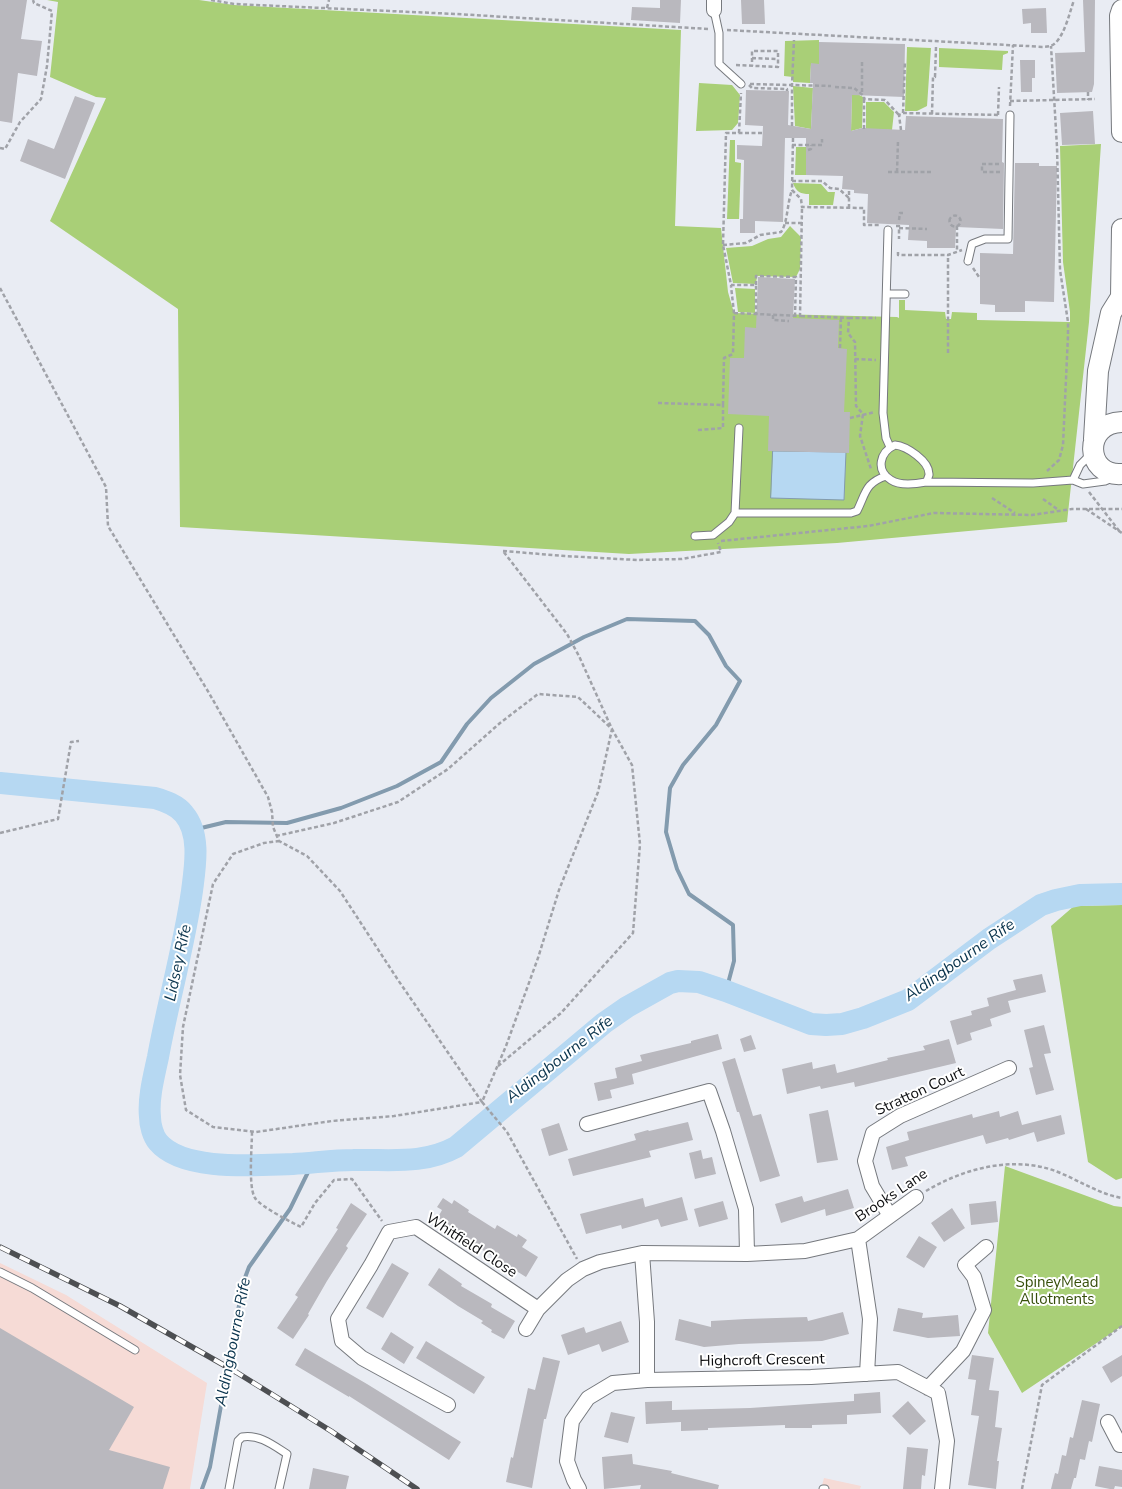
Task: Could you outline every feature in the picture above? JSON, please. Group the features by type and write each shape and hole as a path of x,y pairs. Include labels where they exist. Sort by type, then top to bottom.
{"main road":[{"path":"1118,9 1122,132"},
{"path":"1121,475 1110,473 1097,463 1093,445 1098,371 1111,313 1122,298 1122,229"},
{"path":"1093,445 1105,426 1112,422 1122,422"}],"street":[{"name":"Stratton Court","path":"890,1216 872,1186 865,1160 873,1133 900,1116 1009,1068"},
{"path":"587,1124 710,1090 746,1208 747,1254"},
{"name":"Brooks Lane","path":"526,1329 538,1309 567,1280 583,1269 600,1262 642,1253 747,1254 805,1251 858,1239 916,1197"},
{"name":"Whitfield Close","path":"389,1232 416,1227 538,1309"},
{"path":"389,1232 338,1318 342,1341 362,1358 448,1405"},
{"path":"858,1239 870,1319 867,1374"},
{"path":"928,1388 963,1351 984,1310 974,1277 965,1265 986,1247"},
{"path":"642,1253 647,1322 647,1380"},
{"name":"Highcroft Crescent","path":"579,1489 567,1461 572,1421 588,1398 613,1383 647,1380 811,1377 898,1372 938,1393 947,1441 942,1489"},
{"path":"1108,1422 1120,1445 1122,1445"}],"lane":[{"path":"714,5 719,33 719,64 741,84"},
{"path":"968,261 972,244 985,239 1008,239 1010,115"},
{"path":"887,227 883,413 886,438 890,447"},
{"path":"887,294 905,294"},
{"path":"696,536 713,535 729,522 736,512 739,428"},
{"path":"926,482 929,475 927,467 908,448 895,445 890,447 881,458 881,466 886,476 898,483 1034,483 1074,480 1083,484 1105,481 1121,475"},
{"path":"1074,480 1080,465 1093,445"},
{"path":"736,512 851,514 856,511 863,494 870,485 877,479 886,476"},
{"path":"0,1272 32,1288 135,1350"},
{"path":"228,1489 238,1441 242,1437 251,1436 261,1439 287,1454 279,1489"}],"path":[{"path":"0,148 5,149 20,122 41,99 47,66 52,11 34,3 33,0"},
{"path":"211,0 234,4 704,28"},
{"path":"327,8 329,0"},
{"path":"736,30 1012,46 1051,46 1058,42 1074,0"},
{"path":"792,126 794,40"},
{"path":"1012,46 1010,101 1095,99"},
{"path":"1047,471 1060,460 1063,445 1068,322 1060,270 1057,141 1051,46"},
{"path":"932,114 932,77 936,77 936,47"},
{"path":"719,64 752,66 778,67 778,51 752,51 752,66"},
{"path":"752,58 778,59"},
{"path":"903,113 905,61"},
{"path":"862,62 864,128"},
{"path":"739,133 741,84 833,86 854,88 862,94"},
{"path":"998,115 999,87"},
{"path":"752,88 787,89 787,91"},
{"path":"1088,92 1088,100"},
{"path":"864,99 885,100 899,115 901,130"},
{"path":"899,115 903,113 942,116 1010,115"},
{"path":"698,430 723,428 724,358 733,354 734,313 731,285 723,245 726,133 762,134"},
{"path":"723,245 746,243 760,235 781,232 785,226 792,190 793,138"},
{"path":"822,139 822,145"},
{"path":"897,172 898,141"},
{"path":"792,145 822,145 826,147"},
{"path":"808,150 812,149 812,145"},
{"path":"1009,164 982,164 982,172 1009,173"},
{"path":"888,172 933,172"},
{"path":"792,180 816,179 822,181 830,188 839,189 849,198"},
{"path":"849,189 849,208"},
{"path":"792,190 801,198 802,207 800,316"},
{"path":"802,207 864,208 866,217 864,225 927,229"},
{"path":"903,213 900,213 899,220 898,255 948,255 948,353"},
{"path":"946,216 950,219 952,225 957,226"},
{"path":"950,219 954,216 959,218 960,223 957,226 957,252"},
{"path":"785,222 803,223"},
{"path":"756,314 756,276 796,277 795,316"},
{"path":"731,285 756,285"},
{"path":"0,288 106,487 108,526 209,692 268,797 276,836 279,841 307,856 340,891 398,980 482,1102 507,1132 583,1269"},
{"path":"795,292 801,290"},
{"path":"734,313 878,318"},
{"path":"773,315 773,320 790,321"},
{"path":"840,348 841,318"},
{"path":"849,318 848,333 855,342 856,406 863,414 860,436 872,471"},
{"path":"856,360 876,360"},
{"path":"658,402 723,406"},
{"path":"850,418 874,413"},
{"path":"1083,484 1121,532"},
{"path":"992,498 1016,514"},
{"path":"1043,499 1058,510"},
{"path":"1086,509 1121,532"},
{"path":"496,1067 561,1013 633,932 640,844 632,765 612,729 567,634 503,551 637,560 682,560 721,552 718,542 868,526 934,512 1032,514 1058,510 1122,509"},
{"path":"276,836 334,822 398,802 448,769 500,723 538,694 578,697 612,729"},
{"path":"482,1102 538,958 559,890 598,792 612,729"},
{"path":"0,834 58,819 71,742 79,740"},
{"path":"279,841 264,843 233,854 213,884 183,1027 180,1075 186,1110 213,1127 252,1132 332,1121 394,1116 482,1102"},
{"path":"252,1132 251,1187 255,1199 301,1227 314,1203 334,1180 352,1179 389,1232"},
{"name":"Brooks Lane","path":"916,1197 944,1180 1002,1164 1027,1164 1057,1172 1107,1195 1122,1198"},
{"path":"1022,1489 1042,1385 1122,1326"}],"shaded area":[{"path":"0,1263 66,1295 207,1383 190,1489 0,1489"},
{"path":"824,1478 861,1486 860,1489 821,1489"}],"green space":[{"path":"47,0 199,0 234,5 681,30 675,226 721,228 728,292 734,313 899,318 899,300 905,300 905,310 945,312 946,319 951,319 952,312 977,313 977,320 1070,322 1063,262 1060,146 1101,144 1089,322 1067,522 837,543 629,554 180,527 178,309 50,221 106,98 96,97 50,77 58,2"},
{"path":"819,40 819,64 811,64 810,83 793,82 793,77 784,76 785,41"},
{"path":"907,47 931,48 927,106 917,111 905,111"},
{"path":"939,48 1008,51 1008,53 1003,55 1002,70 939,67"},
{"path":"699,83 732,85 740,95 738,123 732,130 696,131"},
{"path":"793,86 813,88 811,129 795,126"},
{"path":"852,91 863,97 862,128 851,131"},
{"path":"866,102 884,102 894,112 892,130 866,129"},
{"path":"730,140 735,140 735,162 741,163 739,219 727,219"},
{"path":"796,147 806,147 806,175 795,175"},
{"path":"793,183 821,184 828,192 835,192 833,205 809,205 809,194 799,192"},
{"path":"790,226 801,237 800,269 796,277 757,276 756,284 733,283 726,248 752,246 768,239 781,237"},
{"path":"735,288 755,289 755,313 738,312"},
{"path":"1122,905 1122,1178 1116,1180 1088,1162 1051,926 1074,906"},
{"name":"SpineyMead Allotments","path":"1005,1166 1114,1206 1122,1207 1122,1326 1022,1393 988,1333"}],"water":[{"path":"773,451 846,452 844,500 771,498"}],"building":[{"path":"0,0 27,0 21,39 42,41 37,76 18,73 12,123 0,121"},
{"path":"660,0 681,0 680,23 631,20 632,7 660,8"},
{"path":"741,0 764,0 765,24 742,24"},
{"path":"1083,0 1095,0 1094,84 1092,92 1057,93 1055,53 1085,52"},
{"path":"1046,8 1047,33 1031,33 1031,23 1023,24 1022,9"},
{"path":"819,42 905,44 904,97 852,95 851,131 862,128 905,130 906,116 1003,119 1003,229 956,227 955,248 927,248 927,241 908,240 909,225 867,223 868,194 854,193 854,190 842,189 843,176 806,175 806,138 785,138 783,222 755,221 755,233 740,233 740,219 743,219 744,160 737,159 737,145 762,146 763,126 745,125 746,90 789,91 788,125 811,129 813,83 810,83 811,63 819,64"},
{"path":"1020,60 1035,60 1035,78 1032,78 1032,92 1021,92"},
{"path":"75,96 95,103 65,179 20,161 28,139 54,149"},
{"path":"1093,111 1095,144 1062,145 1060,113"},
{"path":"1015,163 1039,163 1039,166 1057,166 1054,302 1025,301 1025,312 995,312 995,305 980,304 980,253 1013,254"},
{"path":"758,277 795,279 793,318 839,320 838,348 847,349 844,412 850,412 849,453 768,451 769,416 728,414 730,358 744,358 745,327 756,328"},
{"path":"1042,974 1046,992 1008,1001 1011,1012 990,1019 992,1026 970,1033 972,1040 957,1045 950,1021 972,1015 971,1011 989,1006 987,998 1016,990 1013,980"},
{"path":"1044,1025 1051,1053 1044,1054 1054,1090 1036,1095 1029,1068 1033,1067 1024,1030"},
{"path":"718,1034 722,1049 632,1074 634,1084 610,1090 612,1098 598,1101 594,1083 617,1078 615,1068 642,1061 640,1055 691,1043 691,1041"},
{"path":"751,1035 756,1049 744,1052 740,1039"},
{"path":"949,1039 956,1063 855,1087 854,1082 821,1089 820,1086 787,1094 782,1069 812,1062 813,1069 835,1064 837,1073 888,1060 887,1058 925,1050 923,1046"},
{"path":"735,1058 753,1116 761,1114 780,1176 760,1182 722,1062"},
{"path":"828,1110 838,1160 817,1163 809,1114"},
{"path":"999,1111 1000,1117 1018,1111 1022,1125 1061,1115 1065,1134 1037,1142 1034,1132 1009,1140 1008,1138 986,1144 983,1135 905,1157 908,1166 892,1170 886,1147 909,1140 907,1132 972,1114 973,1118"},
{"path":"688,1122 693,1140 649,1151 651,1157 573,1176 568,1159 636,1140 634,1134"},
{"path":"559,1123 568,1150 549,1156 541,1129"},
{"path":"701,1150 703,1159 712,1157 716,1174 695,1179 689,1153"},
{"path":"848,1189 854,1208 826,1216 825,1209 781,1223 775,1204 802,1196 804,1202"},
{"path":"682,1197 688,1220 661,1227 658,1219 622,1229 621,1225 586,1234 580,1214 643,1198 645,1207"},
{"path":"443,1198 452,1204 454,1200 469,1210 468,1212 495,1229 497,1225 517,1237 518,1234 527,1240 522,1247 538,1257 526,1277 436,1221 442,1210 437,1207"},
{"path":"723,1201 728,1219 699,1227 694,1209"},
{"path":"996,1201 998,1222 971,1225 969,1204"},
{"path":"351,1203 367,1214 346,1246 348,1248 293,1339 277,1328 298,1297 295,1295 338,1229 336,1228"},
{"path":"952,1208 965,1228 944,1242 931,1223"},
{"path":"919,1236 937,1247 924,1268 906,1257"},
{"path":"392,1263 409,1273 383,1318 366,1308"},
{"path":"439,1268 462,1284 461,1286 492,1304 491,1307 515,1321 504,1339 491,1332 492,1330 481,1323 483,1321 428,1285"},
{"path":"898,1308 923,1313 922,1318 958,1315 960,1336 928,1338 893,1331"},
{"path":"843,1312 849,1334 822,1341 704,1347 675,1340 679,1319 711,1327 711,1321 807,1317 808,1321"},
{"path":"621,1321 629,1342 602,1352 599,1344 568,1355 561,1335 584,1327 586,1333"},
{"path":"0,1328 134,1407 109,1450 170,1467 163,1489 0,1489"},
{"path":"391,1332 414,1347 404,1364 381,1349"},
{"path":"426,1341 485,1377 474,1394 416,1358"},
{"path":"305,1348 461,1442 449,1460 349,1396 295,1365"},
{"path":"972,1355 994,1358 989,1390 999,1391 995,1427 1002,1428 997,1461 999,1461 996,1489 968,1485 979,1416 971,1415 976,1380 968,1379"},
{"path":"1122,1355 1122,1376 1111,1383 1102,1367"},
{"path":"543,1357 560,1361 546,1419 544,1419 532,1488 506,1482 528,1388 535,1390"},
{"path":"880,1392 881,1413 847,1415 847,1424 812,1425 812,1428 785,1428 785,1425 681,1431 681,1422 646,1424 645,1402 672,1401 672,1410 750,1408 854,1401 854,1394"},
{"path":"1082,1400 1100,1404 1092,1442 1089,1441 1085,1460 1080,1459 1076,1478 1074,1478 1071,1489 1051,1489 1055,1473 1058,1474 1062,1455 1066,1456 1070,1437 1073,1438"},
{"path":"908,1401 926,1421 910,1435 892,1416"},
{"path":"611,1412 635,1417 628,1443 604,1437"},
{"path":"907,1447 928,1449 925,1476 922,1475 921,1489 903,1489"},
{"path":"632,1454 633,1464 672,1471 671,1473 719,1485 718,1489 640,1489 641,1485 604,1489 602,1457"},
{"path":"1099,1466 1122,1470 1122,1487 1115,1486 1114,1489 1110,1489 1095,1486"},
{"path":"313,1468 349,1476 346,1489 309,1489"}],"waterway":[{"path":"193,830 226,822 287,823 341,808 397,786 441,762 467,724 491,698 534,664 584,637 627,619 695,621 709,635 726,666 740,681 716,725 683,765 670,788 666,832 677,869 689,894 733,925 734,961 726,991"},
{"name":"Aldingbourne Rife","path":"0,783 155,798 178,808 189,822 195,841 192,891 185,933 152,1087 150,1120 156,1140 170,1152 185,1158 221,1165 293,1164 346,1160 406,1160 444,1153 456,1147 604,1023 627,1007 670,983 678,981 699,982 811,1024 842,1024 863,1018 908,1000 989,939 1041,905 1080,895 1122,894"},
{"name":"Aldingbourne Rife","path":"202,1489 210,1467 243,1283 249,1267 290,1209 312,1164"}],"railway":[{"path":"0,1247 120,1306 236,1372 331,1431 417,1489"}],"water label":[{"name":"Lidsey Rife","path":"179,963"}]}
